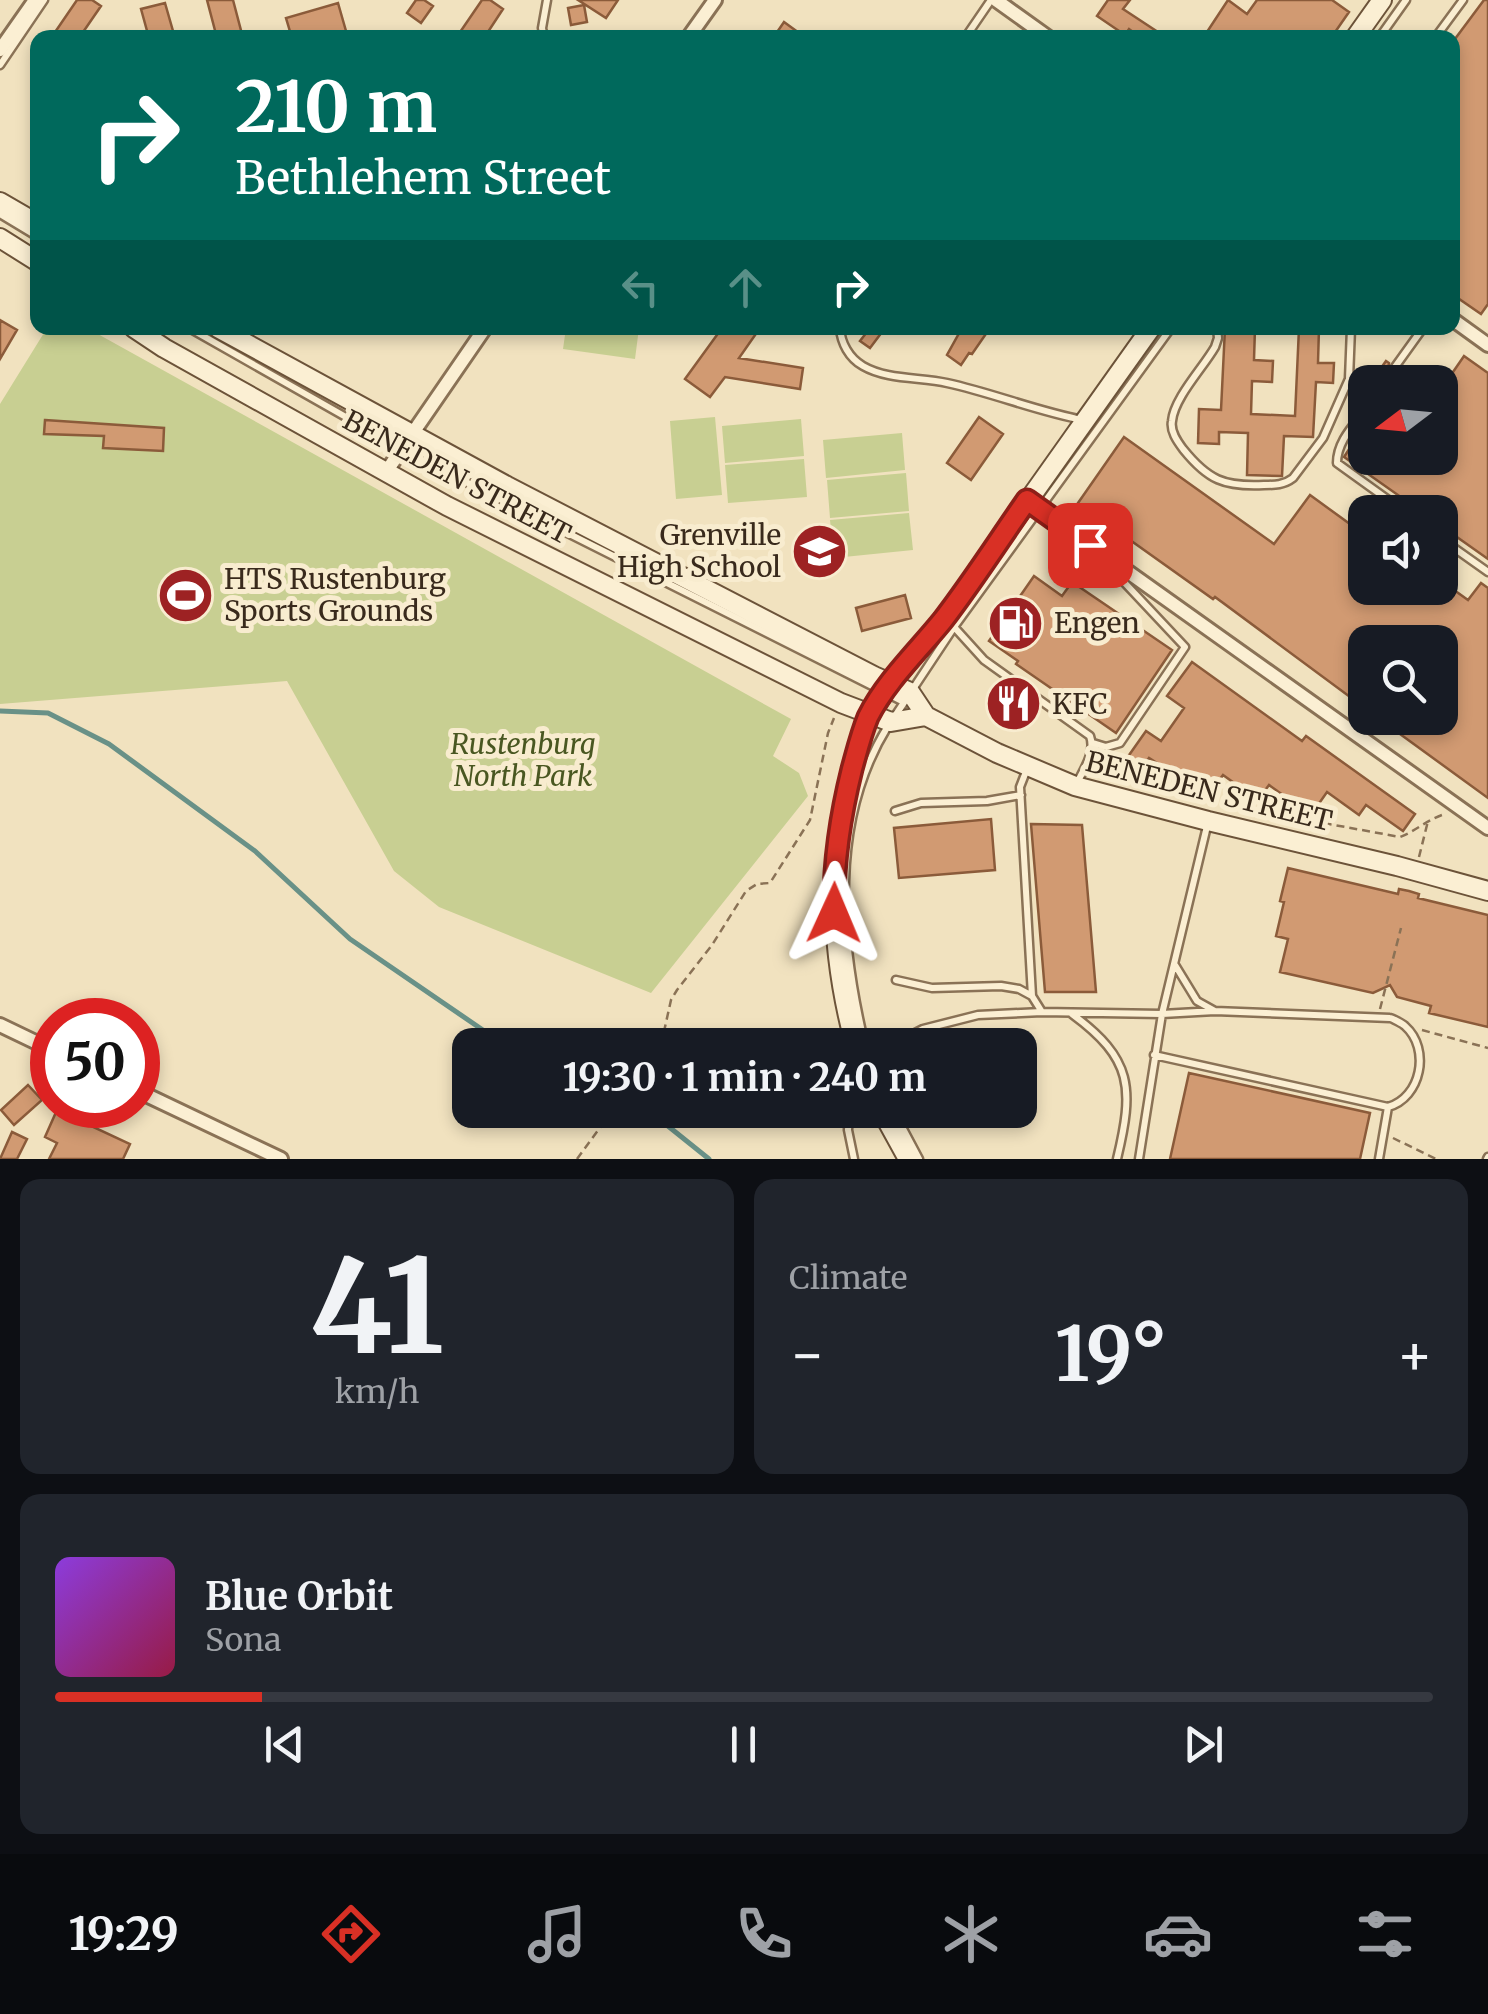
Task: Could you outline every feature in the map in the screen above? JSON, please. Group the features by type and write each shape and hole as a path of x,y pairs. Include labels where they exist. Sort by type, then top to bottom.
{"main road":[{"path":"1361,30 1382,0"},
{"path":"0,202 30,219"},
{"path":"0,238 30,257"},
{"name":"BENEDEN STREET","path":"144,335 447,506 841,703 891,722 926,716"},
{"name":"BENEDEN STREET","path":"230,335 406,441 595,532 907,697 926,716 1028,768 1075,786 1488,892"},
{"path":"851,1028 836,943 834,884 848,786 870,715 888,687 950,622 1146,335"},
{"path":"891,1128 908,1159"}],"street":[{"path":"0,50 35,0"},
{"path":"694,30 715,0"},
{"path":"997,1 1038,30"},
{"path":"1460,325 1488,345"},
{"path":"386,472 480,335"},
{"path":"1034,504 1488,828"},
{"path":"0,1025 30,1039"},
{"path":"160,1102 280,1159"}],"lane":[{"path":"0,64 44,0"},
{"path":"542,30 547,0"},
{"path":"1385,30 1406,0"},
{"path":"1441,30 1463,0"},
{"path":"972,30 997,1"},
{"path":"0,214 30,232"},
{"path":"202,335 406,441"},
{"path":"840,335 846,349 872,370 947,383 1085,420"},
{"path":"1034,504 1166,335"},
{"path":"1218,335 1215,347 1176,406 1172,430 1208,476 1246,486 1286,483 1322,438 1348,379 1351,335"},
{"path":"1395,365 1418,335"},
{"path":"1348,433 1336,456 1337,463 1348,471"},
{"path":"1354,475 1381,495"},
{"path":"1090,545 1186,647 1120,743 1106,747 1093,744"},
{"path":"1458,551 1488,572"},
{"path":"861,1028 854,999 844,886 848,834 874,750 950,622 984,660 1090,736 1092,752 1075,786"},
{"path":"1028,768 1020,787 1032,996"},
{"path":"896,811 921,803 987,802 1021,795"},
{"path":"1139,1159 1162,1014 1208,821"},
{"path":"1174,964 1198,1000 1215,1011"},
{"path":"896,980 932,988 1019,988 1032,996 1042,1012"},
{"path":"928,1028 978,1015 1042,1012 1215,1011 1378,1016 1404,1025 1418,1050 1417,1078 1412,1090 1405,1100 1388,1107 1154,1055"},
{"path":"1071,1013 1097,1032 1118,1057 1127,1087 1127,1120 1118,1159"},
{"path":"1379,1159 1388,1107"},
{"path":"848,1128 854,1159"},
{"path":"902,1128 918,1159"}],"path":[{"path":"667,1028 671,1000 677,990 712,946 746,891 757,884 770,883 810,820 828,732 841,703"},
{"path":"1247,830 1252,810 1400,837 1428,819 1461,810"},
{"path":"1378,1016 1401,928"},
{"path":"1404,1025 1488,1048"},
{"path":"577,1159 600,1128"},
{"path":"1383,1134 1436,1159"}],"green space":[{"name":"Rustenburg North Park","path":"43,335 100,335 791,719 773,756 799,773 808,796 651,993 439,907 394,871 287,681 0,704 0,404"},
{"path":"565,335 638,335 635,359 563,349"},
{"path":"715,417 722,495 676,499 670,421"},
{"path":"801,419 804,456 725,463 722,426"},
{"path":"902,433 905,470 826,478 823,440"},
{"path":"804,459 807,497 728,503 725,465"},
{"path":"906,473 909,511 830,518 827,480"},
{"path":"909,513 913,550 834,558 830,520"}],"building":[{"path":"77,0 92,0 101,6 84,30 56,30"},
{"path":"207,0 233,0 241,30 215,30"},
{"path":"416,0 433,6 421,23 407,13"},
{"path":"482,0 490,0 503,9 489,30 461,30"},
{"path":"578,0 618,0 606,18"},
{"path":"1108,0 1130,0 1123,9 1155,30 1118,30 1097,16"},
{"path":"1228,0 1247,14 1257,0 1332,0 1349,12 1337,30 1208,30"},
{"path":"1484,0 1488,0 1488,304 1481,314 1460,300 1460,32"},
{"path":"165,3 173,30 147,30 141,9"},
{"path":"338,3 346,30 290,30 286,18"},
{"path":"584,5 587,22 571,25 568,8"},
{"path":"784,22 795,30 778,30"},
{"path":"0,320 17,330 0,359"},
{"path":"717,335 755,335 739,358 803,368 800,389 725,377 710,397 685,379"},
{"path":"865,335 880,335 870,348 860,341"},
{"path":"958,335 985,335 961,365 947,355"},
{"path":"1225,335 1255,335 1254,360 1273,361 1272,382 1252,381 1251,414 1295,416 1299,335 1319,335 1318,363 1334,363 1333,383 1316,382 1313,437 1284,436 1282,476 1247,475 1248,433 1219,432 1219,444 1198,443 1199,409 1221,410"},
{"path":"1464,356 1488,373 1488,559 1458,538 1458,495 1398,495 1370,475 1458,475 1458,365"},
{"path":"979,417 1003,434 971,480 947,463"},
{"path":"45,420 164,428 163,451 103,448 104,436 44,434"},
{"path":"1124,437 1274,544 1310,495 1348,523 1348,605 1458,605 1458,593 1468,600 1481,583 1488,588 1488,798 1401,735 1458,735 1458,625 1348,625 1348,695 1078,503"},
{"path":"1034,576 1062,596 1072,582 1172,650 1116,733 989,641"},
{"path":"905,595 911,618 862,631 856,608"},
{"path":"1192,662 1302,741 1306,736 1415,814 1403,831 1366,805 1359,815 1327,792 1311,815 1269,785 1258,800 1223,775 1208,795 1149,758 1142,768 1127,758 1146,731 1161,741 1184,708 1167,696"},
{"name":"KFC","path":"1001,683 1037,708 1025,725 990,700"},
{"path":"991,819 995,870 899,878 894,828"},
{"path":"1031,824 1082,825 1096,992 1045,992"},
{"path":"1288,868 1398,894 1399,889 1409,891 1419,894 1418,898 1488,915 1488,1027 1429,1013 1431,1006 1397,997 1390,985 1373,993 1280,972 1288,939 1276,936"},
{"path":"1189,1073 1370,1113 1360,1159 1170,1159"},
{"path":"30,1087 30,1111 14,1125 1,1110"},
{"path":"49,1128 96,1128 130,1144 123,1159 49,1159 57,1143 45,1137"},
{"path":"12,1132 27,1139 17,1159 0,1159"}],"waterway":[{"path":"0,711 48,713 109,744 255,851 350,939 480,1028"},
{"path":"670,1128 709,1159"}],"place":[{"name":"Grenville High School","path":"820,551"},
{"name":"HTS Rustenburg Sports Grounds","path":"185,595"},
{"name":"Engen","path":"1015,623"},
{"name":"KFC","path":"1013,704"}],"route":[{"path":"834,913 838,836 848,786 863,731 884,692 945,617 1027,500 1090,545"}]}
